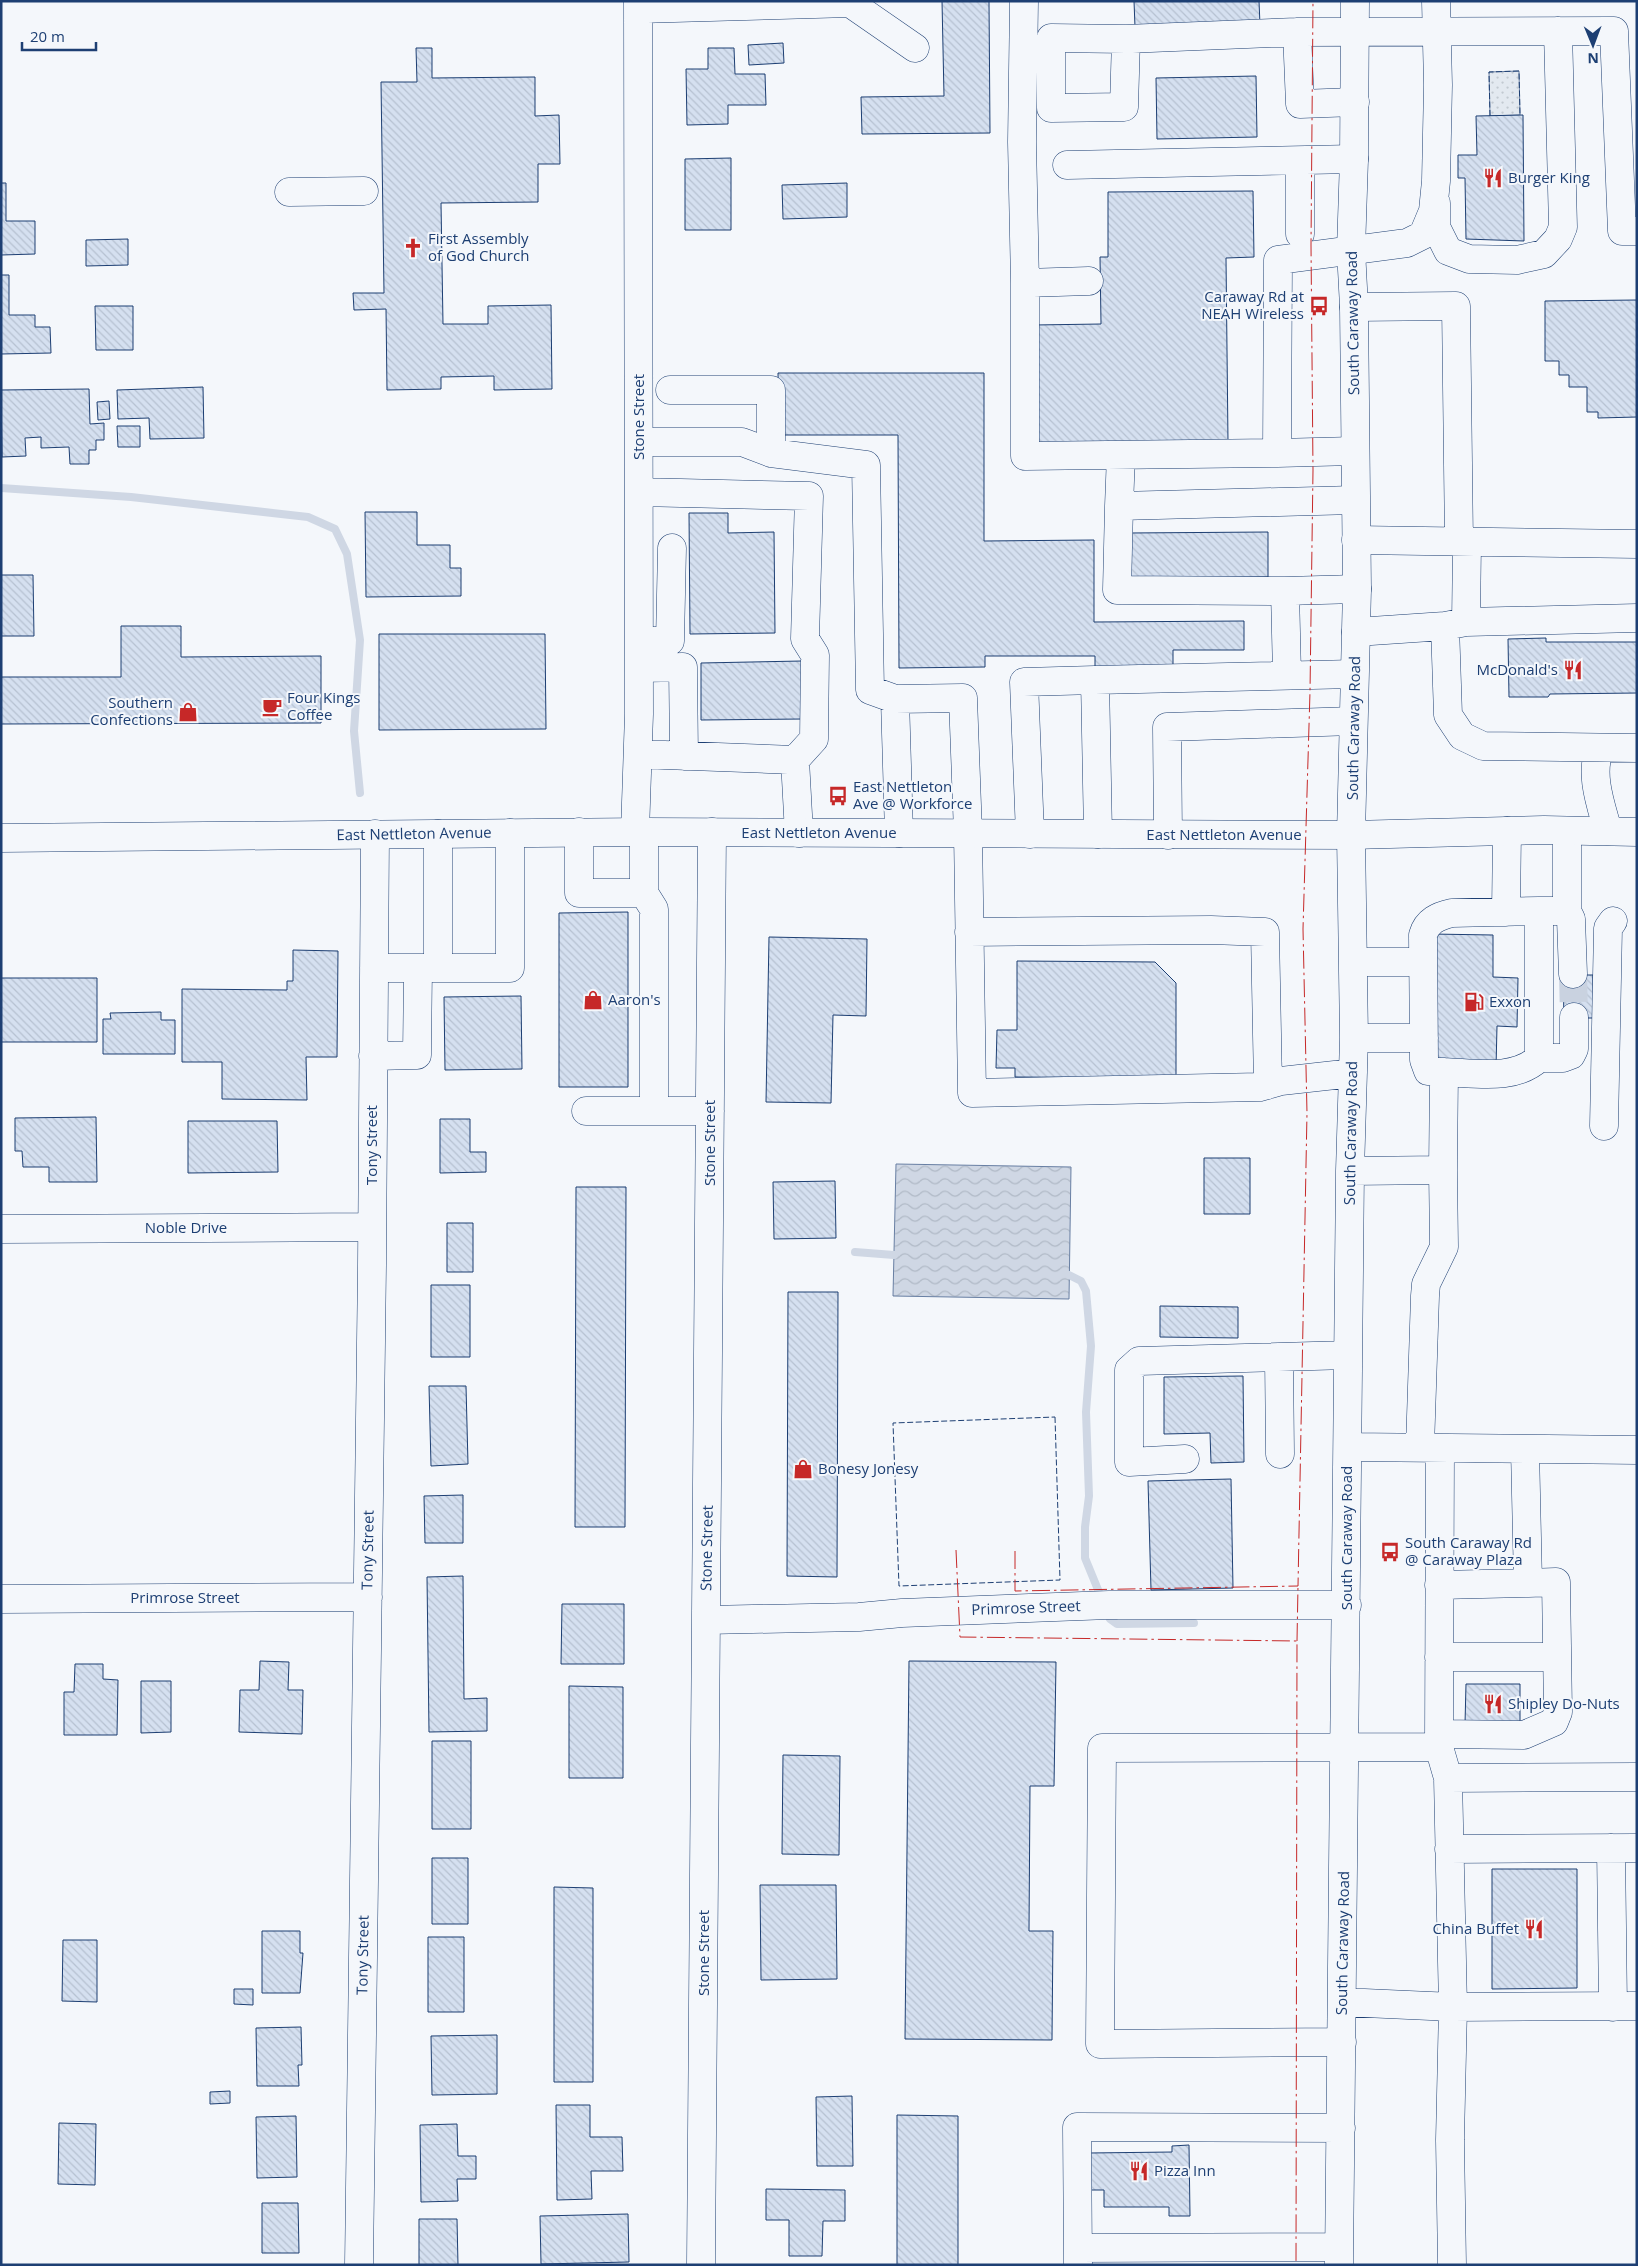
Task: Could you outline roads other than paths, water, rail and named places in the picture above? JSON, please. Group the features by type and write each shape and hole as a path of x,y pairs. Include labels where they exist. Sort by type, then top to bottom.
{"street":[{"path":"1024,1 1022,142 1025,283 1025,456 1354,451"},
{"name":"South Caraway Road","path":"1339,2256 1346,1747 1350,1171 1354,1038 1351,835 1357,589 1354,500 1354,307 1351,250 1355,102 1355,1"},
{"path":"1436,1 1436,227 1448,250 1469,259 1517,260 1544,254 1558,239 1563,227 1558,31"},
{"path":"638,5 850,3 915,48"},
{"name":"Stone Street","path":"638,5 638,754 644,893"},
{"path":"1126,38 1124,107 1051,108 1051,38 1126,38 1297,32 1626,31 1628,156 1622,231 1637,231"},
{"path":"1297,32 1300,104 1355,102"},
{"path":"1023,76 1051,77"},
{"path":"1067,165 1354,159"},
{"path":"1300,160 1300,234"},
{"path":"1277,453 1278,260 1407,243 1423,235 1432,211 1436,181"},
{"path":"289,192 364,191"},
{"path":"1025,283 1089,281"},
{"path":"1354,307 1456,306 1463,542 1448,715 1462,736 1483,746 1637,748"},
{"path":"670,390 771,390 771,453"},
{"path":"639,442 742,442 771,453 866,465 870,690 895,699 963,698 968,834 972,1093 1260,1088 1290,1080 1353,1073"},
{"path":"1121,455 1117,590 1285,591 1357,589"},
{"path":"639,492 810,496 805,639 815,655 814,739 795,760 799,833"},
{"path":"1120,506 1354,500"},
{"path":"1356,540 1637,544"},
{"path":"672,548 670,641 672,668"},
{"path":"1285,591 1287,675"},
{"path":"1356,632 1455,624 1637,618"},
{"path":"639,655 670,641"},
{"path":"639,655 672,668 683,667 684,756"},
{"path":"1030,834 1024,682 1354,674"},
{"path":"1095,680 1098,834"},
{"path":"895,699 899,833"},
{"path":"1168,834 1167,727 1353,721"},
{"path":"1600,748 1597,756 1596,775 1599,801 1608,831"},
{"path":"638,754 795,760"},
{"path":"1567,831 1567,911 1572,919 1573,974"},
{"name":"East Nettleton Avenue","path":"1,838 578,832 1351,835 1567,831 1637,832"},
{"path":"578,832 579,893 644,893 654,909 654,1111"},
{"name":"Stone Street","path":"701,2265 712,832"},
{"path":"1506,912 1507,832"},
{"path":"374,968 510,968 510,833"},
{"name":"Tony Street","path":"359,2265 368,1598 375,834"},
{"path":"373,1056 417,1055 428,968 438,834"},
{"path":"1539,911 1539,1058 1530,1067 1494,1074 1428,1071 1425,1067 1424,1038 1423,935 1426,926 1440,916 1452,914 1539,911 1567,911"},
{"path":"1604,1126 1608,928 1613,921"},
{"path":"970,932 1202,930 1265,932 1268,1085"},
{"path":"1353,962 1423,962"},
{"path":"1539,1058 1563,1058 1571,1055 1574,1049 1574,1017"},
{"path":"1354,1038 1424,1038"},
{"path":"1444,1072 1442,1170 1444,1247 1426,1284 1425,1296 1430,1448 1439,1585 1439,1741 1448,1778 1453,2007 1450,2140 1452,2265"},
{"path":"586,1111 710,1111"},
{"path":"1350,1171 1442,1170"},
{"name":"Noble Drive","path":"1,1229 372,1227"},
{"path":"1185,1459 1130,1462 1129,1370 1139,1361 1348,1355"},
{"path":"1279,1357 1280,1454"},
{"path":"1348,1447 1637,1450"},
{"path":"1526,1449 1528,1583"},
{"path":"1342,2042 1100,2044 1102,1748 1346,1747 1524,1735 1542,1729 1554,1722 1558,1712 1556,1582 1439,1585"},
{"name":"Primrose Street","path":"1,1599 368,1598"},
{"name":"Primrose Street","path":"706,1620 859,1617 1109,1605 1347,1606"},
{"path":"1439,1657 1557,1657"},
{"path":"1448,1778 1637,1777"},
{"path":"1342,2002 1453,2007 1625,2007 1624,1848 1449,1849"},
{"path":"1339,2256 1078,2256 1077,2127 1341,2128"}],"water":[{"path":"896,1164 1071,1167 1069,1299 893,1296"}],"waterway":[{"path":"1,488 131,497 308,517 335,529 347,554 360,640 354,731 360,793"},
{"path":"855,1252 894,1255"},
{"path":"1069,1275 1081,1281 1086,1291 1091,1346 1086,1412 1089,1496 1085,1527 1085,1558 1101,1597"},
{"path":"1110,1619 1117,1624 1194,1623"}],"tunnel":[{"path":"1573,974 1574,1017"}],"place":[{"name":"Burger King","path":"1493,178"},
{"name":"First Assembly of God Church","path":"413,248"},
{"name":"Caraway Rd at NEAH Wireless","path":"1319,306"},
{"name":"McDonald's","path":"1573,670"},
{"name":"Four Kings Coffee","path":"272,707"},
{"name":"Southern Confections","path":"188,712"},
{"name":"East Nettleton Ave @ Workforce","path":"838,796"},
{"name":"Aaron's","path":"593,1000"},
{"name":"Exxon","path":"1474,1002"},
{"name":"Bonesy Jonesy","path":"803,1469"},
{"name":"South Caraway Rd @ Caraway Plaza","path":"1390,1552"},
{"name":"Shipley Do-Nuts","path":"1493,1704"},
{"name":"China Buffet","path":"1534,1929"},
{"name":"Pizza Inn","path":"1139,2171"}]}
